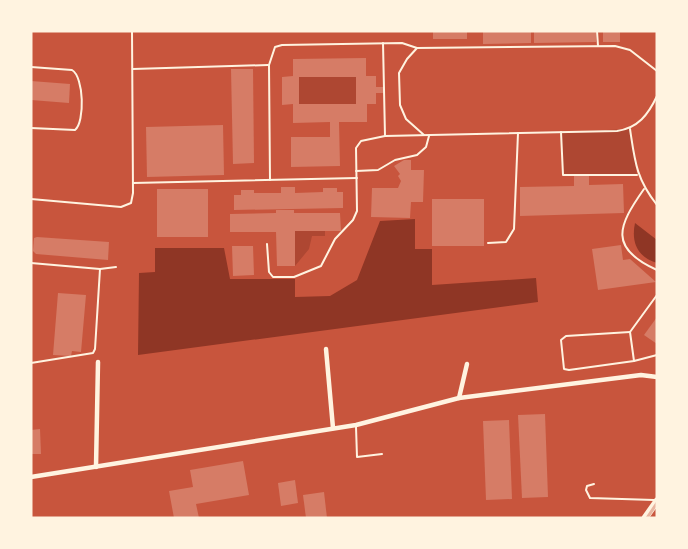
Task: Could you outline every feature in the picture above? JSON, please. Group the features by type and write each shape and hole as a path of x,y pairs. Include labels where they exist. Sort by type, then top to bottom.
{"main road":[{"path":"645,518 657,501"}],"street":[{"path":"326,349 333,428"},
{"path":"96,467 98,362"},
{"path":"459,398 467,364"},
{"path":"31,477 356,425 459,398 642,375 657,378"}],"lane":[{"path":"31,199 121,207 133,199 132,31"},
{"path":"597,31 598,46"},
{"path":"383,43 385,136"},
{"path":"270,180 269,64 275,47 282,45 402,43 418,48 615,46 630,50 657,71"},
{"path":"418,48 399,73 400,105 406,119 427,136"},
{"path":"133,68 269,64"},
{"path":"31,67 72,70 81,81 80,123 75,130 31,128"},
{"path":"267,244 269,272 273,277 294,277 321,266 335,239 353,220 357,211 357,145 361,141 385,136 630,129 651,109 657,96"},
{"path":"630,129 637,175 644,189 657,205"},
{"path":"561,132 563,175 637,175"},
{"path":"488,243 506,242 514,230 518,133"},
{"path":"356,171 378,170 396,160 417,155 426,147 427,136"},
{"path":"133,183 357,178"},
{"path":"644,189 626,217 622,237 626,250 638,261 657,270"},
{"path":"31,263 100,268 116,267"},
{"path":"31,363 92,353 95,349 100,268"},
{"path":"634,361 630,332 657,295"},
{"path":"630,332 566,336 561,340 560,345 564,369 570,370 634,361 657,355"},
{"path":"356,425 357,457 382,454"},
{"path":"594,484 587,486 586,490 590,498 657,501"}],"shaded area":[{"path":"299,77 356,77 356,104 299,104"},
{"path":"630,129 637,175 563,175 561,132"},
{"path":"415,219 415,249 432,249 432,285 536,278 538,302 138,355 139,273 155,272 155,248 224,248 230,279 295,279 295,297 330,296 357,280 380,221"},
{"path":"635,223 657,240 657,263 645,257 637,248 634,236"},
{"path":"295,231 325,231 325,236 312,236 309,249 295,266"}],"building":[{"path":"433,31 467,31 467,39 433,39"},
{"path":"483,31 531,31 531,43 483,44"},
{"path":"534,31 596,31 596,42 534,43"},
{"path":"603,31 620,31 620,42 603,42"},
{"path":"366,58 366,76 376,76 376,87 383,87 383,93 376,93 376,104 367,104 367,122 339,122 340,166 291,167 291,137 330,137 330,122 293,123 293,104 282,105 282,77 293,76 293,59","holes":["299,77 356,77 356,104 299,104"]},
{"path":"231,69 253,69 254,163 233,164"},
{"path":"31,81 70,84 69,103 31,100"},
{"path":"223,125 224,175 147,177 146,127"},
{"path":"404,160 411,160 411,170 424,170 423,202 411,202 410,218 371,217 372,188 398,188 401,181 398,176 400,174 394,166"},
{"path":"574,176 589,176 589,185 623,184 624,213 520,216 520,187 574,186"},
{"path":"281,187 295,187 295,193 323,192 323,188 337,188 337,192 343,192 343,208 234,210 234,195 241,195 241,190 254,190 254,193 281,193"},
{"path":"157,189 208,189 208,237 157,237"},
{"path":"432,199 484,199 484,246 432,246"},
{"path":"276,210 294,210 294,213 340,213 341,231 295,231 295,266 277,266 276,232 230,232 230,214 276,213"},
{"path":"34,238 109,242 108,260 36,254 33,251"},
{"path":"621,245 623,260 630,259 656,282 598,290 592,249"},
{"path":"232,246 253,246 254,275 233,276"},
{"path":"58,293 86,295 81,352 72,351 71,356 53,355"},
{"path":"657,317 657,344 644,335"},
{"path":"545,414 548,497 522,498 518,415"},
{"path":"509,420 512,499 486,500 483,421"},
{"path":"40,429 41,454 31,454 31,430"},
{"path":"243,461 249,495 196,504 199,518 174,518 169,491 193,487 190,470"},
{"path":"295,480 298,503 281,506 278,483"},
{"path":"324,492 327,518 306,518 303,495"}],"railway":[{"path":"647,518 657,503"}]}
